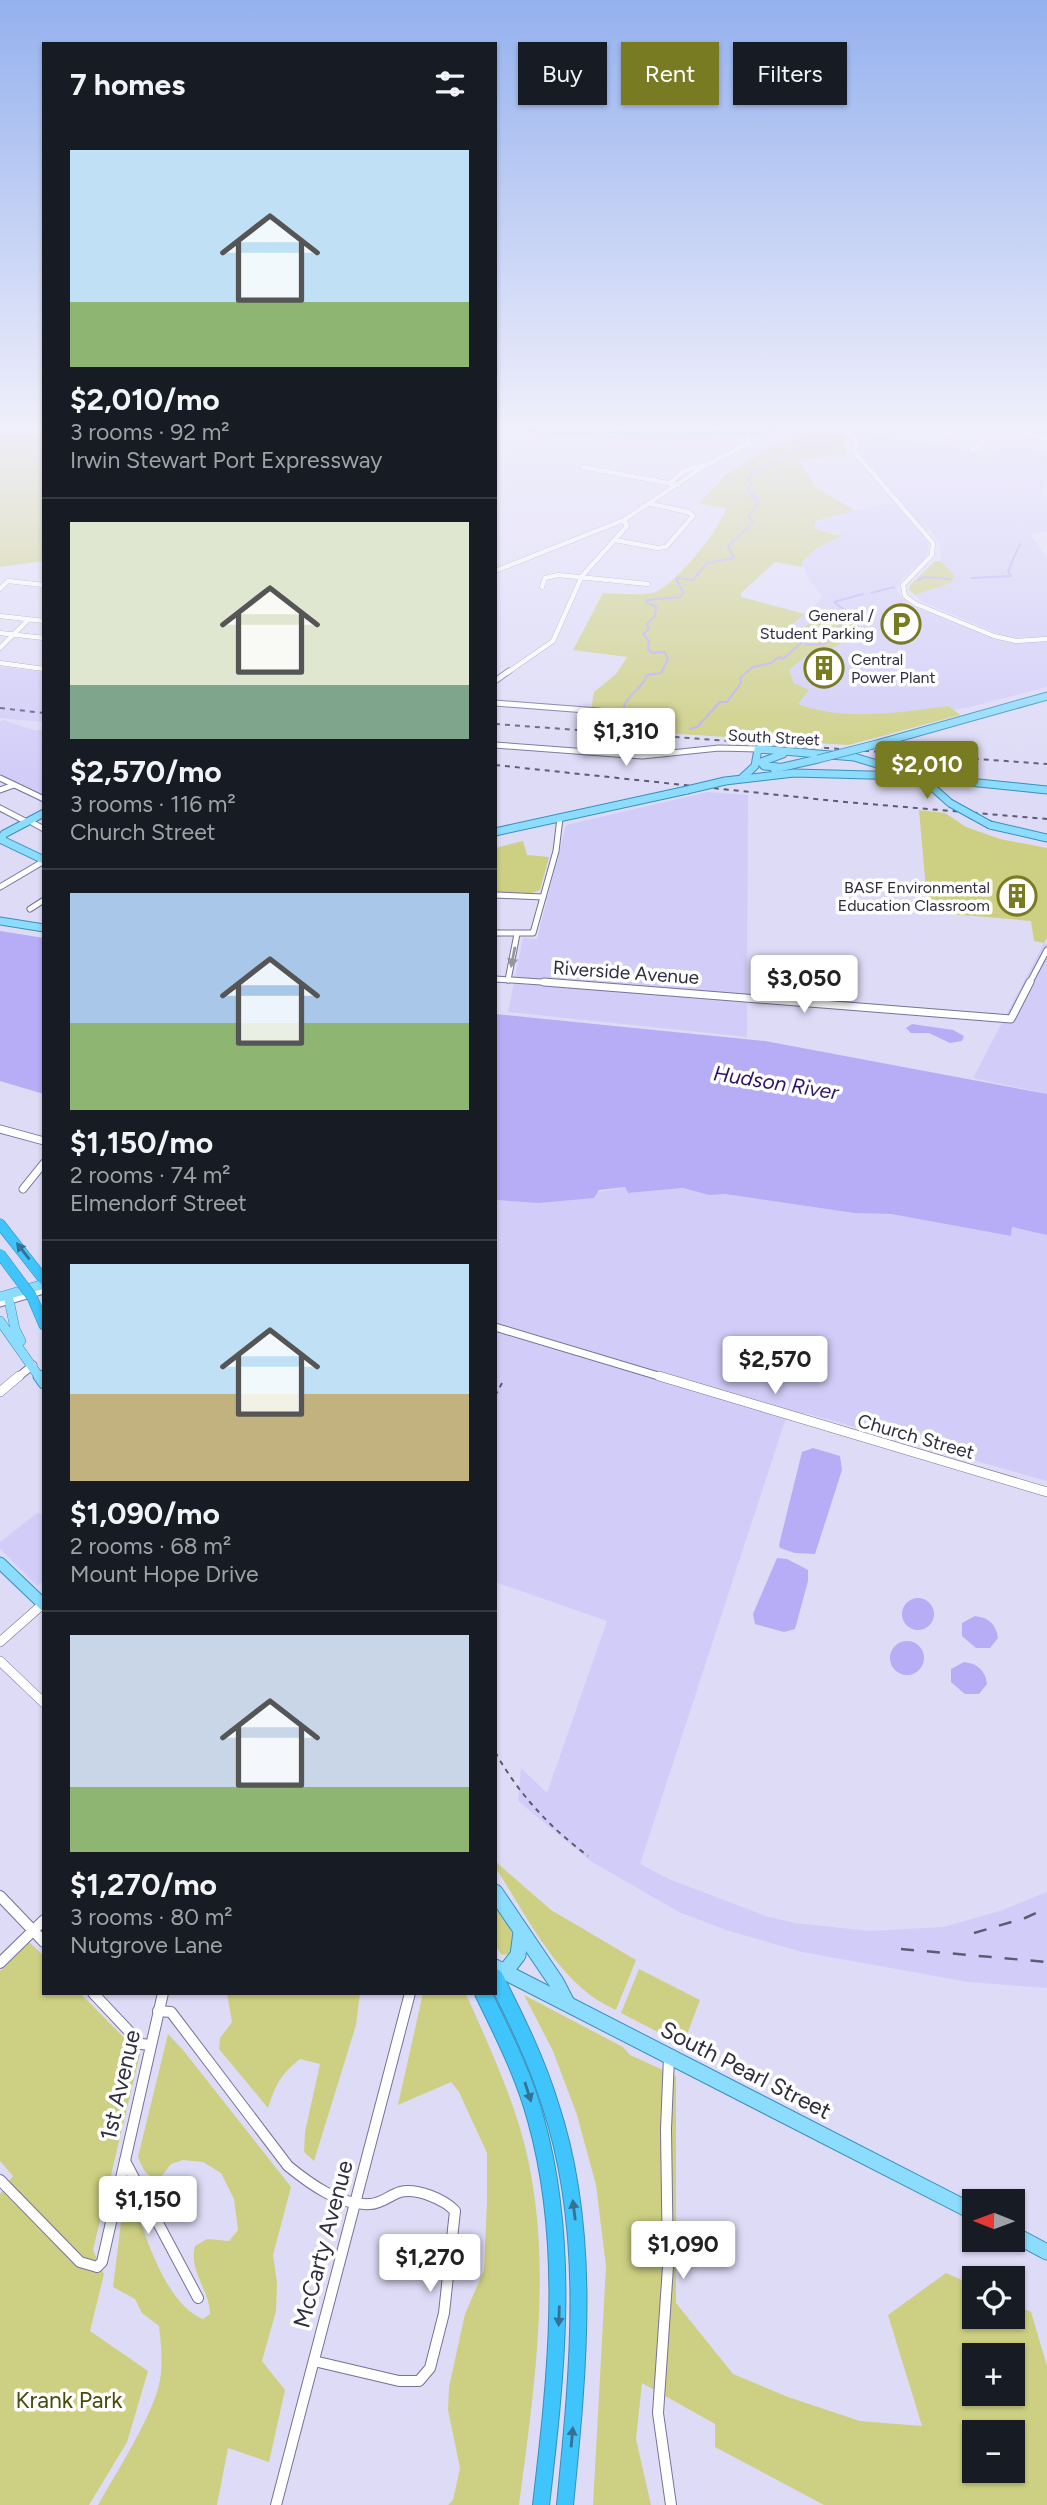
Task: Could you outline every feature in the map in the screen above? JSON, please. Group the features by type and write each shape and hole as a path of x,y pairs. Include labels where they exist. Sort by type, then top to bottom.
{"highway":[{"path":"0,1224 42,1279"},
{"path":"0,1254 42,1310"},
{"path":"32,1297 42,1320"},
{"path":"498,1972 538,2064 565,2158 578,2249 579,2336 565,2505"},
{"path":"484,1995 522,2073 538,2126 551,2184 558,2245 558,2341 541,2505"}],"main road":[{"path":"497,832 814,760 1047,696"},
{"path":"759,757 762,760 800,752"},
{"name":"South Street","path":"759,757 800,752 874,761 920,777 1047,790"},
{"path":"759,757 782,767"},
{"path":"743,777 751,771 759,757"},
{"path":"814,760 807,764 808,768 822,772"},
{"path":"868,773 880,768 874,761"},
{"path":"743,777 822,772 920,777 950,803 990,825 1047,838"},
{"path":"940,794 940,785 954,782"},
{"path":"42,816 0,837 42,859"},
{"path":"0,921 42,928"},
{"path":"31,1362 4,1299 42,1283"},
{"path":"0,1321 42,1379"},
{"path":"0,1563 42,1604"},
{"path":"497,1895 567,2003"},
{"path":"498,1972 518,1955 521,1930"},
{"name":"South Pearl Street","path":"498,1972 567,2003 962,2206"},
{"path":"1026,2241 1047,2252"}],"street":[{"path":"497,570 566,543"},
{"path":"497,680 553,641 582,576 612,543"},
{"path":"630,543 657,548 666,547 670,543"},
{"path":"933,543 932,555 903,585 905,596 916,604 994,636 1016,641 1047,639"},
{"path":"542,587 545,578 550,575 648,584"},
{"path":"0,589 8,580 42,585"},
{"path":"0,616 42,621"},
{"path":"0,648 28,620"},
{"path":"0,633 42,638"},
{"path":"0,663 42,669"},
{"path":"497,702 599,711"},
{"name":"South Street","path":"497,745 642,756 719,748 759,757"},
{"path":"0,778 42,798"},
{"path":"0,790 15,785"},
{"path":"0,808 42,828"},
{"path":"497,933 533,933 556,851 560,818"},
{"path":"0,887 42,861"},
{"path":"497,895 542,897"},
{"path":"30,909 42,902"},
{"path":"508,980 517,934"},
{"name":"Riverside Avenue","path":"497,979 1010,1019 1047,950"},
{"path":"0,1129 42,1140"},
{"path":"23,1189 42,1165"},
{"path":"4,1299 42,1290"},
{"name":"Church Street","path":"497,1328 1047,1492"},
{"path":"0,1392 31,1362"},
{"path":"0,1642 42,1606"},
{"path":"0,1661 42,1701"},
{"path":"0,1896 42,1940"},
{"path":"0,1963 42,1922"},
{"path":"95,1995 141,2044 151,2045"},
{"name":"1st Avenue","path":"0,2179 80,2262 97,2267 102,2262 162,1995"},
{"name":"McCarty Avenue","path":"276,2505 409,1995"},
{"path":"158,2011 171,2012 288,2166 314,2185 356,2202 382,2202 406,2192 447,2202 455,2210 444,2313 430,2368 419,2381 399,2381 314,2361"},
{"path":"669,2057 666,2129 668,2267 658,2413 671,2505"},
{"path":"125,2160 198,2298"}],"shaded area":[{"path":"828,543 928,543 925,558 903,578 896,590 910,605 998,640 1047,641 1047,687 970,707 899,719 807,726 717,674 788,630 823,597 809,580 802,563 816,549"},
{"path":"1036,543 1047,558 1047,637 1008,638 921,601 915,595 937,588 955,576 941,561 940,544"},
{"path":"0,667 42,672 42,722 0,718"},
{"path":"3,720 33,730 42,730 42,795 0,774 0,722"},
{"path":"708,792 748,795 747,1037 508,1012 523,938 537,939 566,825"},
{"path":"1044,943 1047,944 1047,1094 973,1078"},
{"path":"625,1187 628,1193 683,1188 709,1195 725,1194 854,1213 891,1214 1011,1236 1012,1227 1047,1235 1047,1481 805,1413 785,1421 640,1864 669,1879 765,1916 795,1923 870,1931 943,1927 1000,1911 1047,1892 1047,1988 968,1982 802,1952 726,1930 679,1912 592,1862 518,1801 521,1768 547,1793 607,1621 497,1583 497,1200 539,1203"},
{"path":"37,1513 42,1514 42,1582 37,1586 0,1549 0,1542"}],"green space":[{"path":"0,543 42,543 42,561 0,567"},
{"path":"705,543 828,543 816,549 802,562 802,567 775,562 741,593 741,597 805,614 776,638 787,636 826,614 854,613 856,632 835,647 811,652 789,670 794,683 809,690 798,704 816,710 854,714 892,713 949,706 960,715 848,745 588,728 594,692 616,674 627,657 573,650 603,593 652,593 672,581"},
{"path":"935,561 941,561 955,576 951,583 915,595 909,590 910,585"},
{"path":"919,810 945,813 966,827 1000,839 1047,848 1047,938 1044,943 1034,941 1031,921 928,912"},
{"path":"523,841 527,855 549,857 540,890 532,893 497,893 497,848"},
{"path":"497,1863 551,1910 636,1960 616,2010 578,1985 546,1948 497,1870"},
{"path":"497,1907 508,1921 512,1933 509,1954 502,1955 497,1948"},
{"name":"Krank Park","path":"29,1942 42,1954 42,1995 82,1995 140,2054 93,2250 104,2274 90,2331 148,2371 127,2442 89,2505 0,2505 0,2194 13,2176 0,2161 0,1971"},
{"path":"639,1969 700,2000 683,2045 621,2013"},
{"path":"227,1995 360,1995 356,2025 314,2161 304,2152 305,2132 320,2064 300,2059 280,2080 268,2108 219,2049 220,2038 232,2022"},
{"path":"423,1995 466,1995 520,2128 531,2174 537,2221 540,2268 536,2364 519,2505 448,2505 453,2500 460,2468 448,2410 449,2387 465,2314 484,2270 487,2153 459,2092 451,2082 398,2105"},
{"path":"524,1995 623,2047 630,2055 676,2076 676,2303 733,2374 788,2397 860,2421 922,2426 888,2315 946,2273 962,2280 962,2329 1025,2329 1025,2309 1031,2312 1047,2366 1047,2505 824,2505 715,2447 715,2424 642,2383 636,2439 651,2505 593,2505 606,2266 596,2185 577,2115 553,2051"},
{"path":"168,2034 291,2187 273,2255 277,2283 276,2311 262,2361 285,2390 269,2462 228,2448 217,2505 98,2505 143,2426 157,2393 161,2373 159,2326 142,2313 135,2299 113,2287 125,2190 130,2191 166,2282 189,2311 203,2319 210,2314 207,2297 194,2264 195,2246 207,2239 229,2241 238,2230 234,2199 221,2173 203,2162 183,2160 171,2164 160,2178 155,2178 146,2172 138,2157"}],"water":[{"path":"0,931 42,938 42,1093 0,1081"},
{"name":"Hudson River","path":"497,1014 765,1041 1047,1094 1047,1235 1012,1227 1011,1236 891,1214 854,1213 725,1194 709,1195 683,1188 628,1193 625,1187 599,1190 594,1198 539,1203 497,1200"},
{"path":"912,1024 953,1030 964,1036 962,1041 950,1043 929,1033 911,1033 906,1028"},
{"path":"813,1448 840,1456 842,1470 815,1554 795,1553 780,1548 779,1545 802,1452"},
{"path":"777,1558 787,1559 808,1570 808,1581 795,1629 784,1632 755,1624 753,1614"},
{"path":"918,1598 930,1602 934,1614 930,1626 918,1630 906,1626 902,1614 906,1602"},
{"path":"975,1616 988,1620 996,1629 998,1638 990,1648 976,1648 962,1636 962,1623"},
{"path":"907,1641 919,1646 924,1658 919,1670 907,1675 895,1670 890,1658 895,1646"},
{"path":"964,1662 977,1666 985,1675 987,1684 979,1694 965,1694 951,1682 951,1669"}],"waterway":[{"path":"639,731 627,727 624,716 626,702 647,675 661,673 668,659 665,652 652,653 648,649 649,641 643,634 649,629 647,624 655,616 656,607 646,602 680,597 683,593 676,578 693,580 707,563 734,558 728,546 731,543"},
{"path":"971,578 1011,576 1008,571 1020,544"},
{"path":"918,580 924,577 950,579"},
{"path":"871,593 894,587"},
{"path":"690,729 697,727 720,702 727,702 741,683 740,678 753,667 771,663 779,657 783,659 803,641 806,645 825,644 846,620 844,618 851,614 842,612 843,609 834,602 863,594"},
{"path":"638,738 640,752"}],"railway":[{"path":"0,708 42,713"},
{"path":"497,724 1047,764"},
{"path":"497,765 845,802 1047,819"},
{"path":"497,1392 502,1383"},
{"path":"497,1755 536,1809 588,1856"},
{"path":"974,1933 1025,1918 1047,1908"},
{"path":"901,1949 1047,1962"}],"place":[{"name":"General / Student Parking","path":"901,624"},
{"name":"Central Power Plant","path":"824,668"},
{"name":"BASF Environmental Education Classroom","path":"1017,896"}]}
